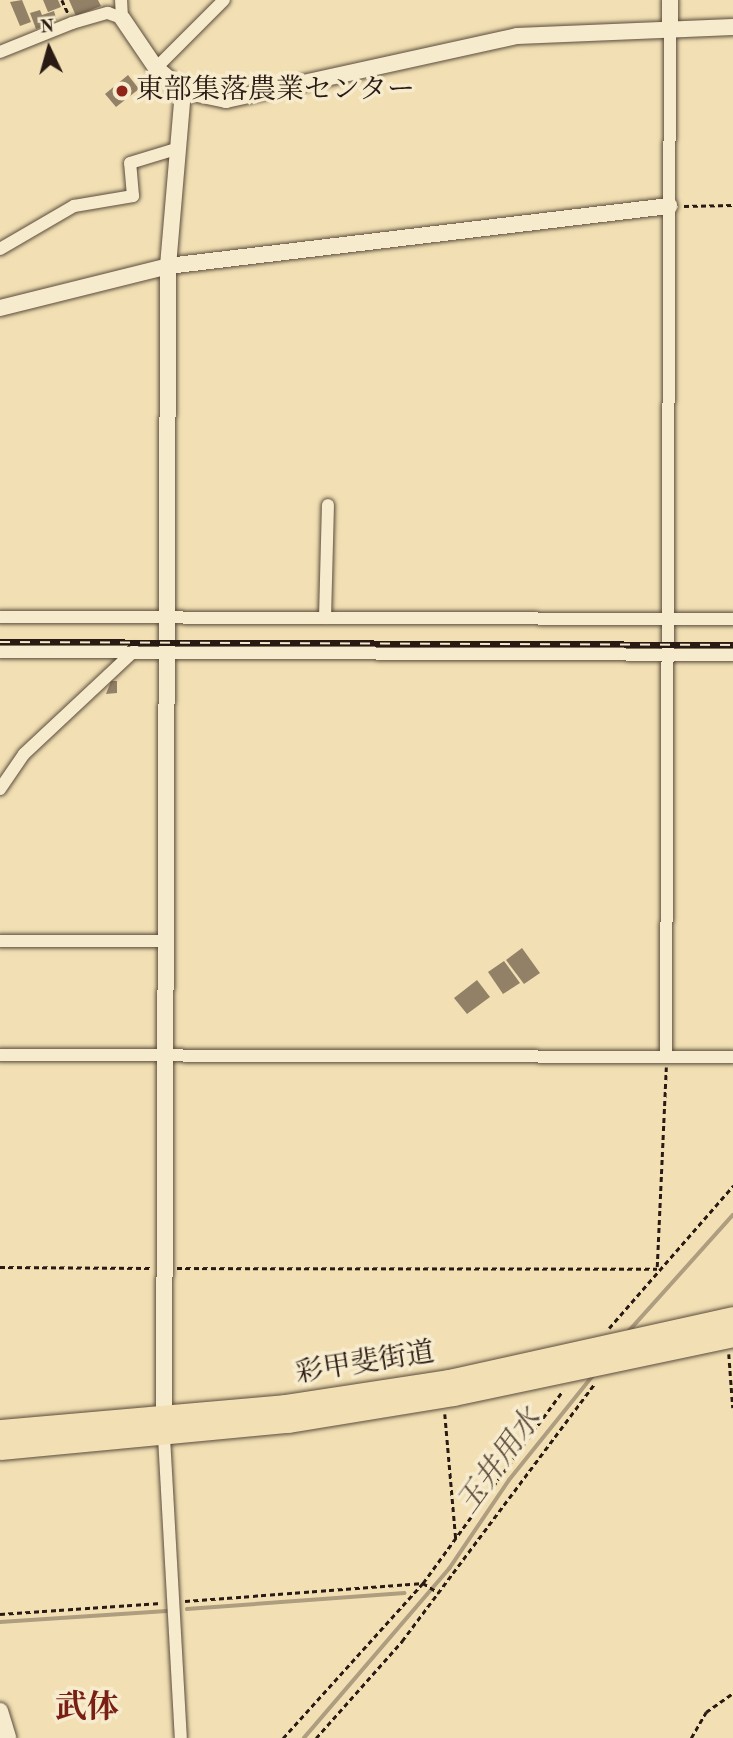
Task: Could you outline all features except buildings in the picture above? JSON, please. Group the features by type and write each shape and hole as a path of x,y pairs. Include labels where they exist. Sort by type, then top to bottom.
{"highway":[{"name":"彩甲斐街道","path":"0,1430 164,1427 421,1384 607,1348 732,1330"},
{"name":"彩甲斐街道","path":"0,1449 164,1427 444,1396 581,1370 607,1348 626,1343 732,1330"}],"street":[{"path":"121,0 122,18 156,68 183,91 226,100 517,36 670,32 733,27"},
{"path":"156,68 224,0"},
{"path":"666,1057 670,0"},
{"path":"0,51 96,16 122,18"},
{"path":"181,1738 164,1427 164,651 169,266 176,149 183,91"},
{"path":"0,249 74,206 133,195 130,163 176,149"},
{"path":"0,308 169,266 669,206"},
{"path":"326,618 328,505"},
{"path":"0,617 733,619"},
{"path":"0,789 24,754 134,651"},
{"path":"0,652 733,655"},
{"path":"0,942 166,942"},
{"path":"0,1055 733,1058"},
{"path":"0,1711 8,1738"}],"path":[{"path":"669,206 733,205"},
{"path":"657,1269 666,1057"},
{"path":"316,1738 438,1592 607,1348 657,1269 733,1186"},
{"path":"0,1267 657,1269"},
{"path":"732,1330 733,1408"},
{"path":"283,1738 423,1583 581,1370"},
{"path":"444,1396 456,1540"},
{"path":"0,1614 423,1583 438,1592"},
{"path":"691,1738 706,1712 733,1693"}],"waterway":[{"name":"玉井用水","path":"628,1332 733,1215"},
{"name":"玉井用水","path":"304,1738 449,1569 509,1480 595,1373"},
{"path":"187,1609 404,1593"},
{"path":"0,1622 167,1611"}],"railway":[{"path":"0,642 733,645"}],"place":[{"name":"東部集落農業センター","path":"122,91"}],"district":[{"name":"武体","path":"87,1709"}]}
